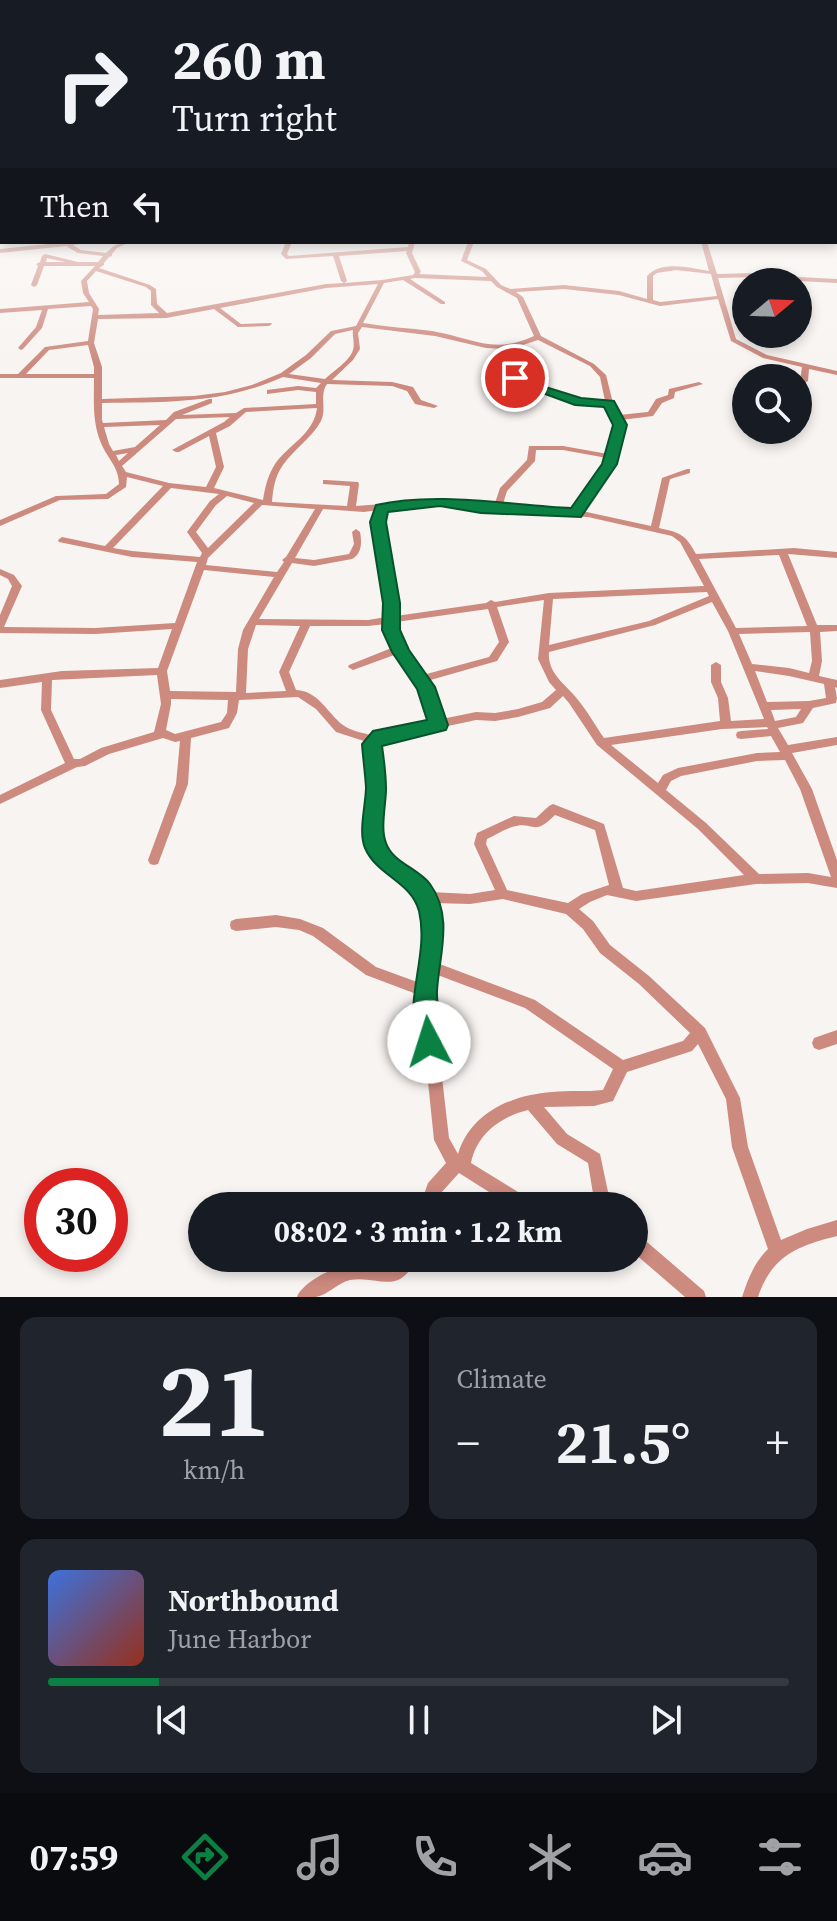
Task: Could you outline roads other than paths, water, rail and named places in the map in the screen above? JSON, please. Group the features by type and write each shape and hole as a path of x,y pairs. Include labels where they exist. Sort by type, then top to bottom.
{"street":[{"path":"0,251 67,244 80,252 110,255"},
{"path":"121,475 99,425 99,376 91,343 95,317 84,281 115,247 122,244"},
{"path":"288,244 284,254 288,258 411,246 418,271 415,276"},
{"path":"470,244 462,259 484,270 520,297 538,337 594,367 603,377 620,435 612,457 576,513"},
{"path":"705,244 731,338 738,345 765,357 794,364"},
{"path":"34,285 43,257 50,255 99,266 154,290 154,305 166,316"},
{"path":"336,255 344,281"},
{"path":"650,300 650,276 655,271 676,268 714,273 787,274 798,279 837,281"},
{"path":"714,273 732,272"},
{"path":"95,317 129,314 166,316 326,286 415,276 493,279"},
{"path":"404,278 443,303"},
{"path":"162,733 166,695 162,671 176,626 203,560 263,503 277,463 307,435 320,414 322,385 351,359 357,349 355,336 382,282"},
{"path":"511,291 564,287 664,304 721,297"},
{"path":"0,311 93,304"},
{"path":"21,348 39,328 45,309"},
{"path":"216,309 240,326 269,324"},
{"path":"1,521 63,497 115,494 121,475 140,448 171,420 212,399 265,385 284,376 322,348 333,332 360,326 438,335 482,348 506,346 538,337"},
{"path":"20,376 50,346 91,343"},
{"path":"506,346 521,369 514,378 579,402 609,403"},
{"path":"812,368 837,373"},
{"path":"0,376 99,376"},
{"path":"284,376 322,385"},
{"path":"263,406 284,376"},
{"path":"617,418 650,414 657,402 671,396 672,391 699,384"},
{"path":"270,392 322,385 395,385 410,389 418,402 434,406"},
{"path":"97,401 212,399"},
{"path":"99,425 234,415 263,406 321,406"},
{"path":"176,450 227,424 234,415"},
{"path":"209,489 220,467 212,431"},
{"path":"110,454 140,448"},
{"path":"497,510 503,490 531,461 532,448 563,448 612,457"},
{"path":"655,527 666,478 687,471"},
{"path":"121,475 209,489 263,503 319,509 381,509 440,502 497,510 576,513 655,527 684,540 733,631 773,727 831,842 837,877"},
{"path":"326,482 355,484 351,508"},
{"path":"106,550 169,485"},
{"path":"203,560 191,532 213,503 226,493"},
{"path":"162,733 169,738 186,736 225,725 237,696 248,630 287,560 305,538 319,509"},
{"path":"381,509 378,533 390,597 390,621 399,649 422,679 439,725"},
{"path":"287,560 314,563 352,556 358,544 356,532"},
{"path":"62,540 106,550 203,560 278,575"},
{"path":"692,557 783,552 837,555"},
{"path":"783,552 814,628 817,661 813,678"},
{"path":"0,572 11,577 17,586 0,628 176,626"},
{"path":"254,622 390,621 549,596 713,593"},
{"path":"544,650 652,623 713,593"},
{"path":"549,596 545,665 562,691 573,700 601,742 660,790 756,879"},
{"path":"422,679 493,659 504,642 491,603"},
{"path":"292,693 284,672 306,624"},
{"path":"733,631 837,628"},
{"path":"353,667 399,649"},
{"path":"716,665 716,682 723,698 726,724"},
{"path":"747,667 833,683 832,700 809,705 765,706"},
{"path":"0,684 47,677 162,671"},
{"path":"47,677 46,710 73,764"},
{"path":"166,695 292,693 311,699 343,731 373,740 476,716 495,717 524,711 546,705 562,691"},
{"path":"741,735 801,719 809,705"},
{"path":"601,742 726,724 773,727"},
{"path":"0,800 73,764 162,733"},
{"path":"154,860 182,784 186,736"},
{"path":"373,740 374,844 387,863 415,882 426,897 432,926 425,991 442,1140 447,1153 503,1192"},
{"path":"660,790 667,778 678,772 837,741"},
{"path":"503,894 480,844 481,836 514,821 539,823 553,809 600,827 617,890"},
{"path":"570,909 598,892 617,890 636,896 756,879 808,878 837,883"},
{"path":"426,897 470,899 503,894 525,902 570,909 588,925 605,949 644,980 700,1033 733,1098 740,1147 776,1249"},
{"path":"236,925 276,921 300,925 318,932 371,971 425,991"},
{"path":"429,966 493,987 530,1004 622,1067"},
{"path":"433,1192 460,1164 467,1142 484,1123 510,1107 530,1102 608,1096 622,1067 687,1046 700,1033"},
{"path":"819,1043 837,1037"},
{"path":"530,1102 562,1139 595,1159 601,1192"},
{"path":"750,1297 759,1270 776,1249 791,1241 837,1228"},
{"path":"648,1254 698,1297"},
{"path":"305,1297 350,1272"},
{"path":"357,1272 376,1276 395,1272"}]}
